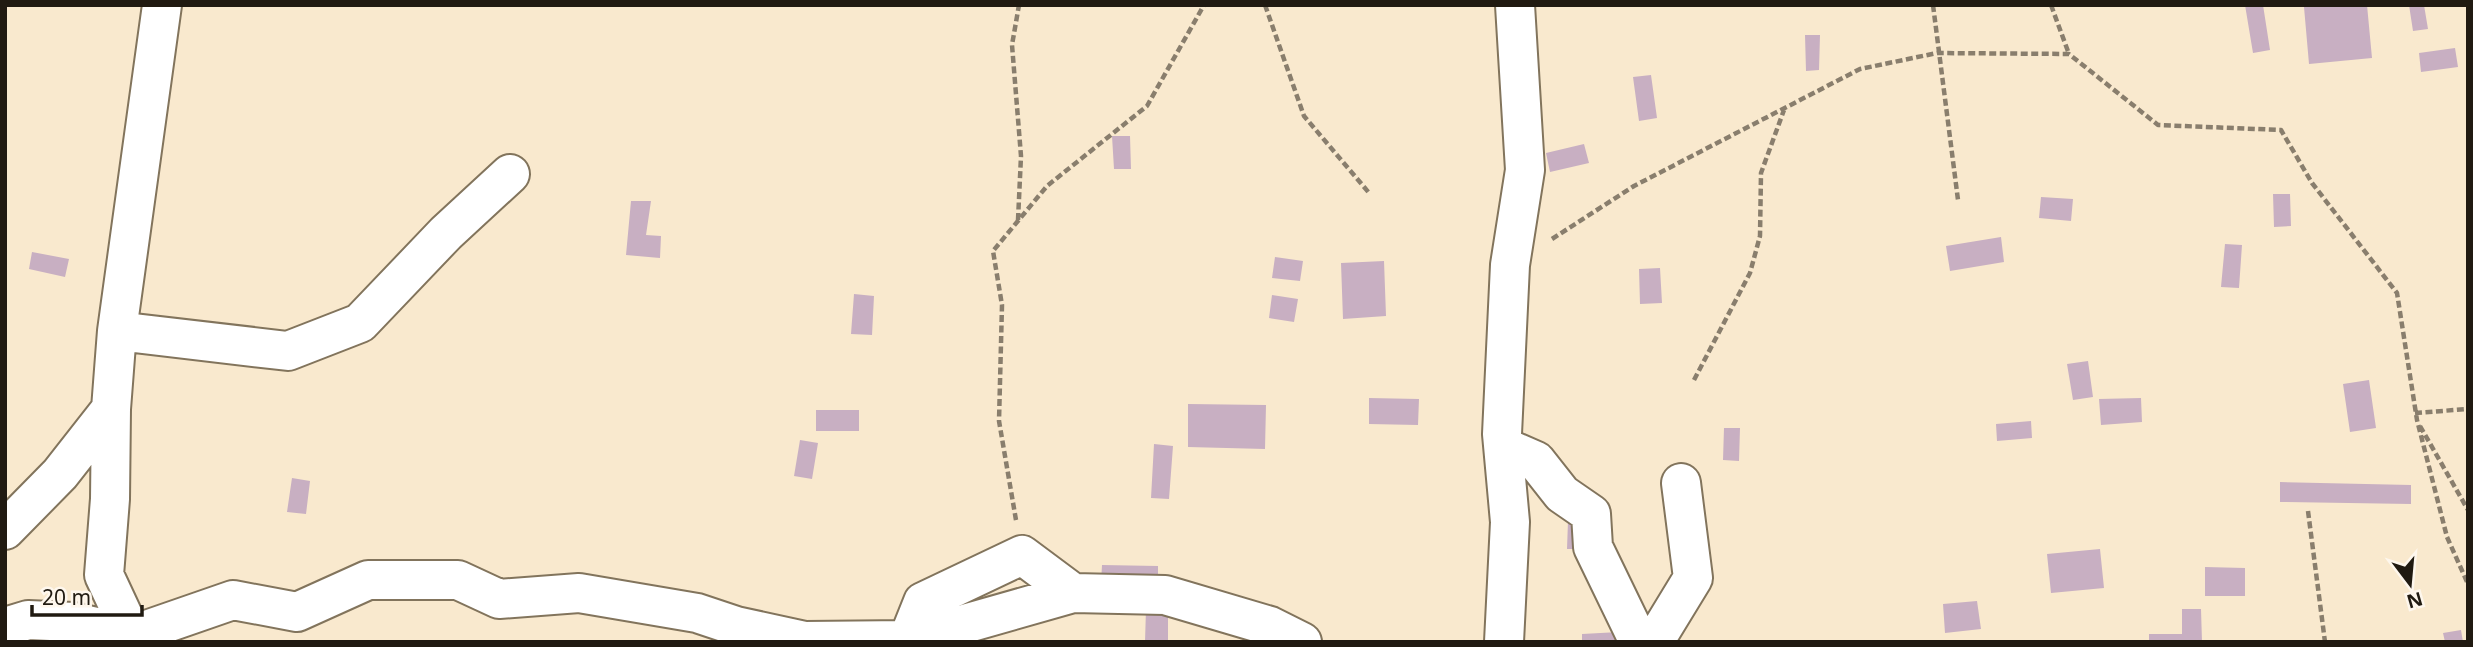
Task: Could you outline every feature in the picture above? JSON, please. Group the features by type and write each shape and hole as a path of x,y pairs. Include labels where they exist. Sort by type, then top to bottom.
{"street":[{"path":"132,638 104,575 110,499 111,409 117,331 162,5"},
{"path":"1504,642 1510,522 1504,447 1510,265 1525,170 1515,5"},
{"path":"117,331 288,351 360,323 446,233 510,174"},
{"path":"5,530 60,474 111,409"},
{"path":"1504,447 1536,461 1562,494 1591,514 1593,547 1653,635 1693,578 1681,483"},
{"path":"907,641 923,602 1022,555 1073,593"},
{"path":"5,627 28,620 74,622 132,638 233,600 297,612 368,580 458,580 499,599 579,593 697,613 736,626 805,641 907,641 1073,593 1166,595 1270,626 1302,642"}],"path":[{"path":"1017,221 1021,156 1012,44 1019,5"},
{"path":"1022,555 999,421 1002,305 993,251 1047,186 1147,106 1204,5"},
{"path":"1265,5 1304,116 1370,194"},
{"path":"1933,5 1937,53 1958,200"},
{"path":"2051,5 2069,54 2158,125 2281,130 2312,183 2397,293 2415,413 2446,537 2468,584"},
{"path":"1510,265 1634,186 1860,69 1937,53 2069,54"},
{"path":"1694,380 1750,273 1759,236 1761,173 1784,109"},
{"path":"2415,413 2468,409"},
{"path":"2417,420 2468,510"},
{"path":"2308,511 2325,642"}],"building":[{"path":"2245,5 2263,5 2270,50 2253,53"},
{"path":"2367,5 2372,58 2309,64 2304,7"},
{"path":"2409,5 2424,5 2428,29 2413,31"},
{"path":"1805,35 1820,35 1819,70 1806,71"},
{"path":"2455,48 2458,67 2421,72 2419,53"},
{"path":"1651,75 1657,118 1639,121 1633,77"},
{"path":"1112,136 1130,136 1131,169 1114,169"},
{"path":"1584,144 1589,163 1550,172 1546,153"},
{"path":"2273,194 2290,194 2291,226 2274,227"},
{"path":"2041,197 2073,199 2071,221 2039,218"},
{"path":"631,201 651,201 646,235 661,236 660,258 626,255"},
{"path":"2001,237 2004,262 1950,271 1946,246"},
{"path":"2225,244 2242,245 2239,288 2221,287"},
{"path":"32,252 69,259 65,277 29,269"},
{"path":"1275,257 1303,261 1300,281 1272,278"},
{"path":"1384,261 1386,316 1343,319 1341,263"},
{"path":"1660,268 1662,303 1640,304 1639,269"},
{"path":"854,294 874,296 872,335 851,334"},
{"path":"1272,295 1298,299 1294,322 1269,318"},
{"path":"2088,361 2093,397 2073,400 2067,364"},
{"path":"2369,380 2376,428 2350,432 2343,384"},
{"path":"1369,398 1419,399 1418,425 1369,424"},
{"path":"2141,398 2142,422 2101,425 2099,399"},
{"path":"1188,404 1266,405 1265,449 1188,447"},
{"path":"816,410 859,410 859,431 816,431"},
{"path":"2031,421 2032,438 1997,441 1996,424"},
{"path":"1724,428 1740,428 1739,461 1723,460"},
{"path":"800,440 818,443 812,479 794,476"},
{"path":"1154,444 1173,446 1169,499 1151,498"},
{"path":"292,478 310,481 306,514 287,512"},
{"path":"2280,482 2411,485 2411,504 2280,502"},
{"path":"1568,521 1583,521 1582,549 1567,549"},
{"path":"2100,549 2104,588 2051,593 2047,554"},
{"path":"1102,565 1158,566 1158,584 1101,583"},
{"path":"2205,567 2245,568 2245,596 2205,596"},
{"path":"1977,601 1981,629 1945,633 1943,604"},
{"path":"1146,609 1168,609 1168,642 1145,642"},
{"path":"2182,609 2201,609 2202,642 2149,642 2149,634 2182,634"},
{"path":"2461,630 2463,642 2445,642 2443,633"},
{"path":"1619,632 1620,642 1582,642 1582,634"}]}
